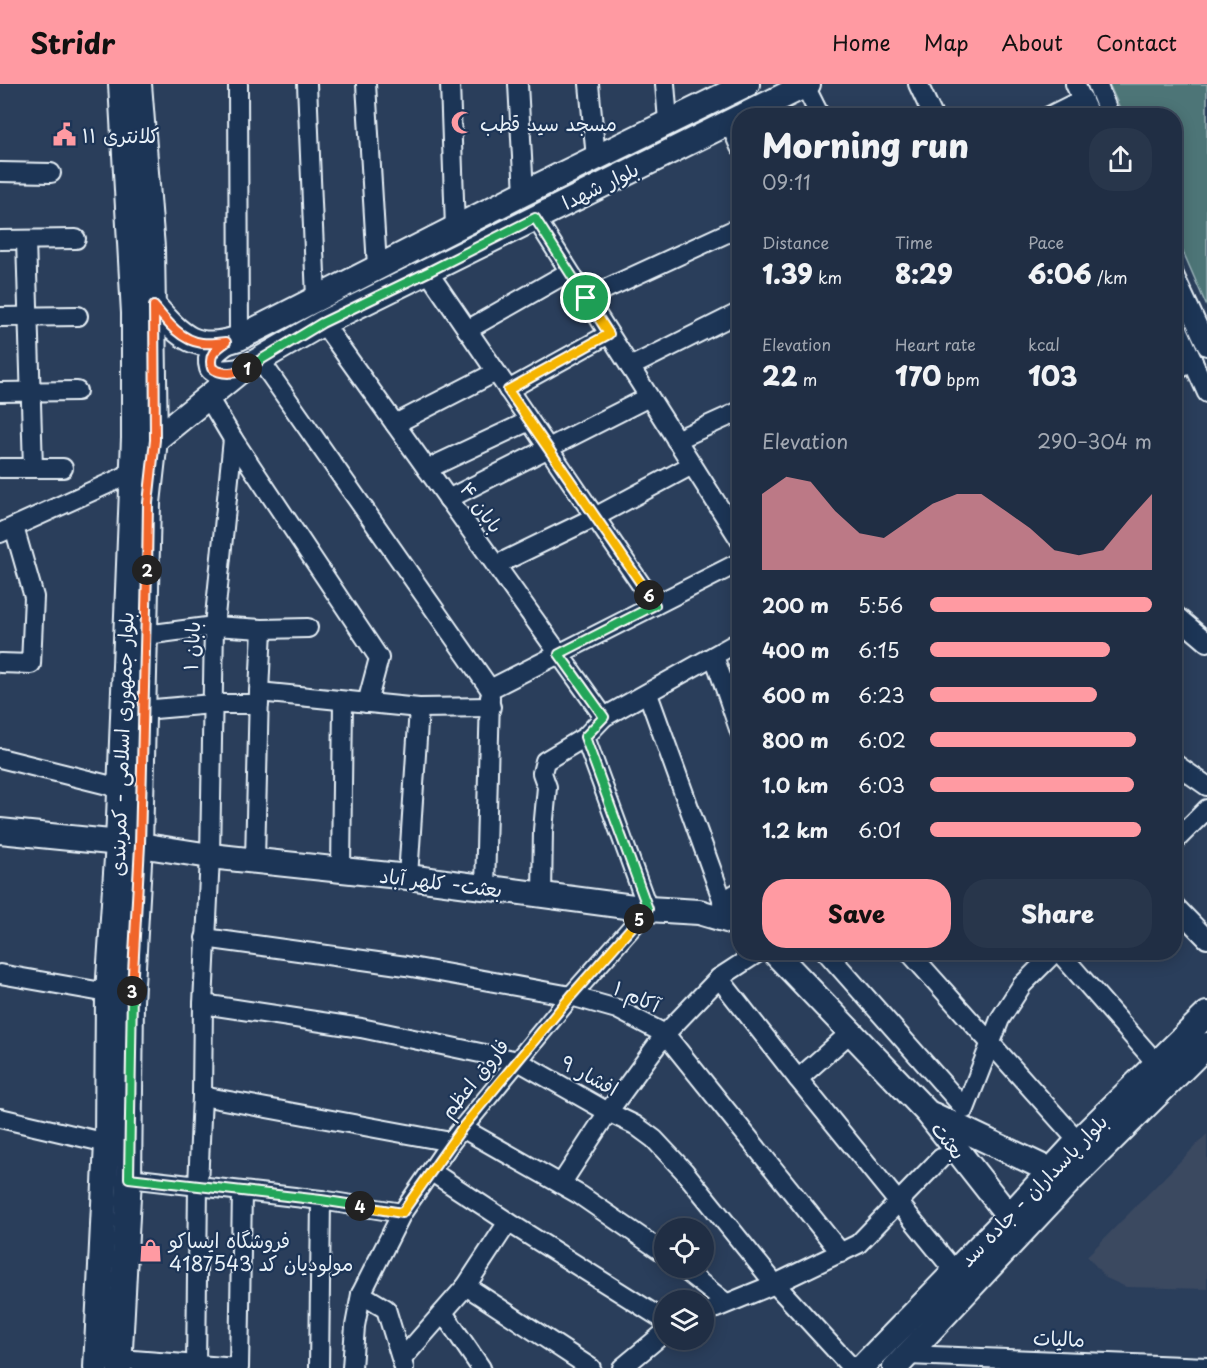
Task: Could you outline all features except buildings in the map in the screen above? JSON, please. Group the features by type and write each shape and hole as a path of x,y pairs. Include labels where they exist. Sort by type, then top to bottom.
{"main road":[{"name":"بلوار جمهوری اسلامی - کمربندی","path":"96,1368 107,1143 108,993 129,844 143,710 146,635 139,503 132,473 145,439 134,313 121,84"},
{"name":"بلوار جمهوری اسلامی - کمربندی","path":"119,1363 129,1178 131,1002 129,844 120,788 154,306 140,84"},
{"name":"بلوار شهدا","path":"154,306 170,325 189,340 202,343 232,340 524,192 745,85"},
{"name":"بلوار شهدا","path":"758,108 807,85"},
{"name":"بلوار شهدا","path":"145,439 250,366 322,323 732,120"},
{"path":"232,340 214,351 210,358 212,368 222,373 250,366"},
{"name":"بعثت- کلهر آباد","path":"0,831 129,844 210,856 408,877 648,909 699,912 730,917"},
{"path":"782,960 928,1113"},
{"name":"بلوار پاسداران - جاده سد","path":"1059,1177 1078,1141 1207,1014"},
{"name":"بلوار پاسداران - جاده سد","path":"914,1362 1016,1225 1059,1177 1207,1045"},
{"name":"بعثت","path":"928,1113 1059,1177"},
{"name":"بعثت","path":"928,1113 1016,1225"},
{"name":"بلوار پاسداران - جاده سد","path":"861,1368 955,1272 1016,1225"}],"street":[{"path":"232,340 238,84"},
{"path":"307,84 316,298"},
{"path":"366,84 377,266"},
{"path":"450,84 455,228"},
{"path":"518,84 524,192"},
{"path":"589,84 596,158"},
{"path":"665,84 668,121"},
{"path":"918,84 929,108"},
{"path":"1097,84 1107,108"},
{"path":"807,85 817,108"},
{"path":"1066,108 1083,100"},
{"path":"0,172 51,173"},
{"path":"535,218 732,528"},
{"path":"586,298 732,231"},
{"path":"0,240 76,239"},
{"path":"26,240 33,468"},
{"path":"428,272 655,605"},
{"path":"467,330 569,272"},
{"path":"1182,292 1207,346"},
{"path":"0,317 78,316"},
{"path":"630,367 732,316"},
{"name":"بابان ۴","path":"322,323 604,717"},
{"path":"508,390 609,334"},
{"path":"1182,337 1207,393"},
{"path":"1182,367 1193,361"},
{"path":"250,366 490,689 485,888"},
{"path":"395,424 496,372"},
{"path":"0,392 77,391"},
{"path":"208,397 233,439 379,658 367,703"},
{"path":"448,498 649,397"},
{"path":"676,440 732,415"},
{"path":"427,469 529,421"},
{"name":"بابان ۱","path":"196,1366 202,1004 210,856 214,626 233,439"},
{"path":"496,565 595,518 692,465"},
{"path":"0,468 63,468"},
{"path":"0,663 31,664 34,597 7,530 132,473"},
{"path":"490,689 732,566"},
{"path":"1182,621 1207,642"},
{"path":"146,635 214,626 262,629 308,628"},
{"path":"255,860 262,629"},
{"path":"542,895 543,830 548,787 542,773 545,761 585,737 604,717 732,646"},
{"path":"714,656 732,709"},
{"path":"648,694 730,917"},
{"path":"143,710 259,698 419,708 491,707"},
{"path":"341,870 343,702"},
{"path":"408,877 419,708"},
{"path":"585,737 648,909"},
{"path":"0,758 120,788"},
{"path":"1182,769 1207,786"},
{"path":"1182,834 1207,809"},
{"name":"فاروق اعظم","path":"352,1368 355,1326 361,1294 402,1213 457,1135 571,996 648,909"},
{"path":"1182,913 1207,939"},
{"name":"آکام ۱","path":"206,938 406,966 571,996 618,1009 665,1034 841,1254"},
{"path":"561,1184 608,1112 665,1034 719,978 747,960"},
{"path":"833,960 965,1109 1000,1019 1022,985 1049,960"},
{"path":"916,960 1078,1141"},
{"path":"1064,960 1157,1064"},
{"path":"0,974 108,993"},
{"path":"719,978 897,1203 955,1272"},
{"name":"افشار ۹","path":"202,1004 361,1028 518,1061 635,1125 654,1139 684,1171 775,1284 852,1368"},
{"path":"798,1079 851,1032"},
{"path":"202,1096 457,1135 561,1184 654,1244"},
{"path":"0,1118 107,1143"},
{"path":"714,1308 775,1284 858,1244 941,1158"},
{"path":"432,1172 654,1314"},
{"path":"129,1178 321,1200 402,1213"},
{"path":"119,1363 238,1368 242,1192"},
{"path":"319,1368 321,1200"},
{"path":"403,1364 466,1286 508,1222"},
{"path":"695,1278 726,1303"},
{"path":"466,1286 591,1368"},
{"path":"361,1294 386,1309 403,1364"},
{"path":"444,1314 481,1368"},
{"path":"622,1368 654,1341"},
{"name":"مالیات","path":"914,1362 1207,1367"}],"shaded area":[{"path":"1207,1134 1207,1289 1126,1287 1106,1278 1087,1256"}],"green space":[{"path":"1109,84 1207,84 1207,307 1182,249 1182,108 1120,108"}],"place":[{"name":"مسجد سید قطب","path":"462,123"},
{"name":"کلانتری ۱۱","path":"64,135"},
{"name":"فروشگاە ایساکو مولودیان کد 4187543","path":"151,1251"}],"route":[{"path":"535,218 586,298 609,334 508,390 655,605 559,654 604,717 585,737 648,909 571,996 462,1128 402,1213 321,1200 129,1178 131,1002 140,845 148,503 155,440 154,306 170,325 189,340 202,343 226,342 214,351 210,358 212,368 222,373 240,372 322,323 535,218"}]}
